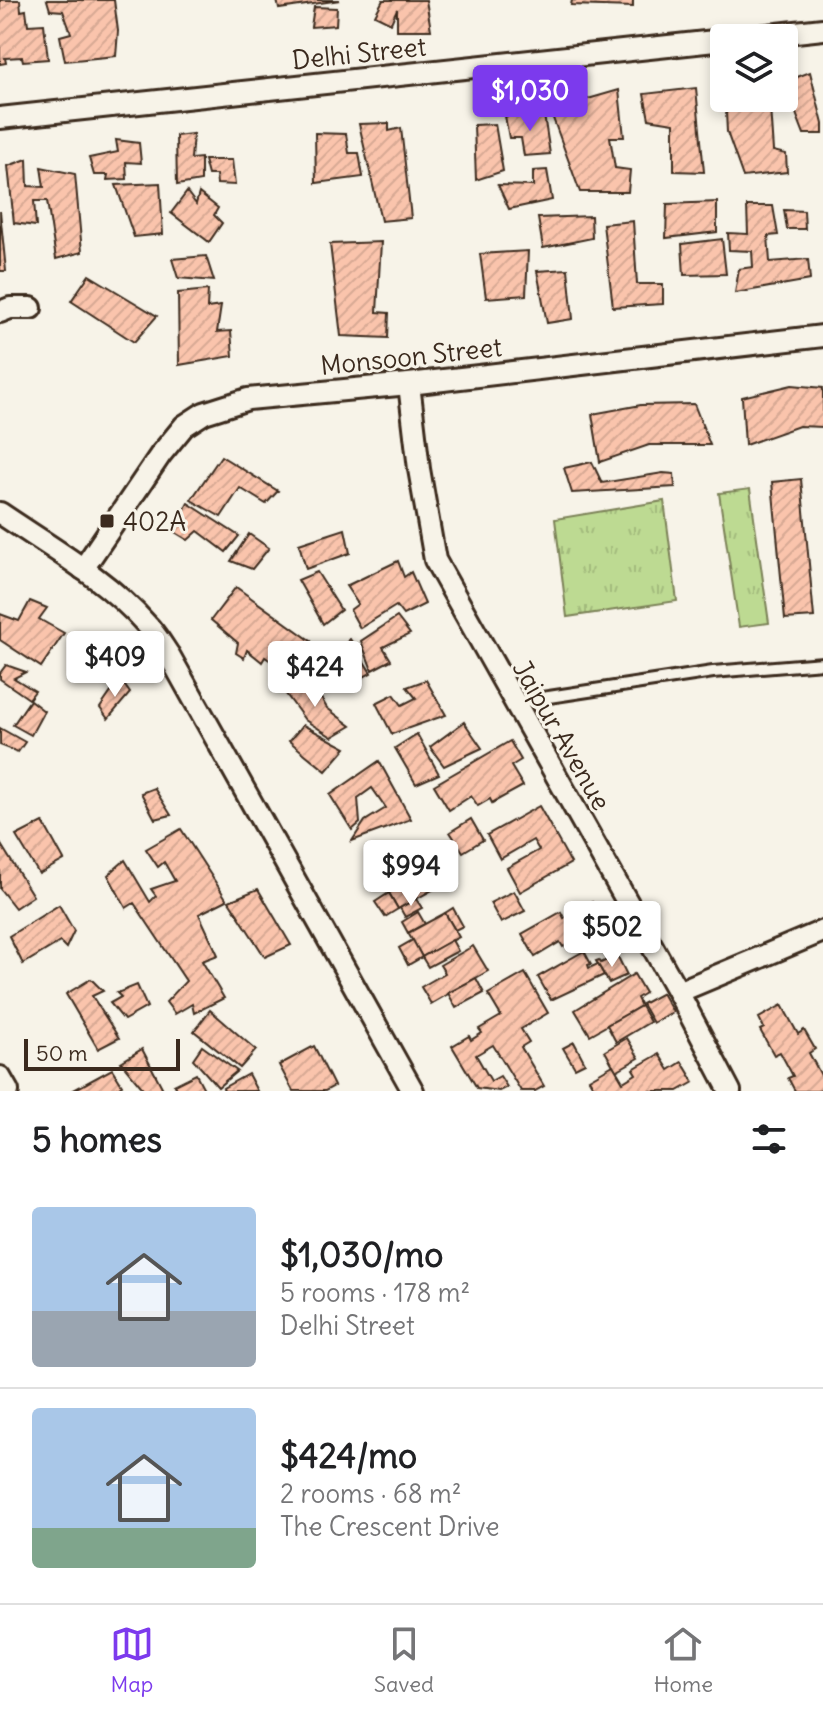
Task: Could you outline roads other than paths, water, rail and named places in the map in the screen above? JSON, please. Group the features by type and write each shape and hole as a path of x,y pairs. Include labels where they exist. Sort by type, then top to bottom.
{"street":[{"path":"798,32 823,29"},
{"name":"Delhi Street","path":"0,118 710,42"},
{"path":"0,312 10,308 31,308"},
{"name":"Monsoon Street","path":"83,569 161,454 184,426 204,413 248,399 409,384 823,336"},
{"name":"Jaipur Avenue","path":"409,384 419,469 435,560 678,992 730,1091"},
{"path":"0,513 83,569 147,624 169,655 413,1091"},
{"path":"678,992 823,931"},
{"path":"0,1077 8,1091"}],"lane":[{"path":"513,703 713,672 823,663"}],"place":[{"name":"402A","path":"107,521"}]}
